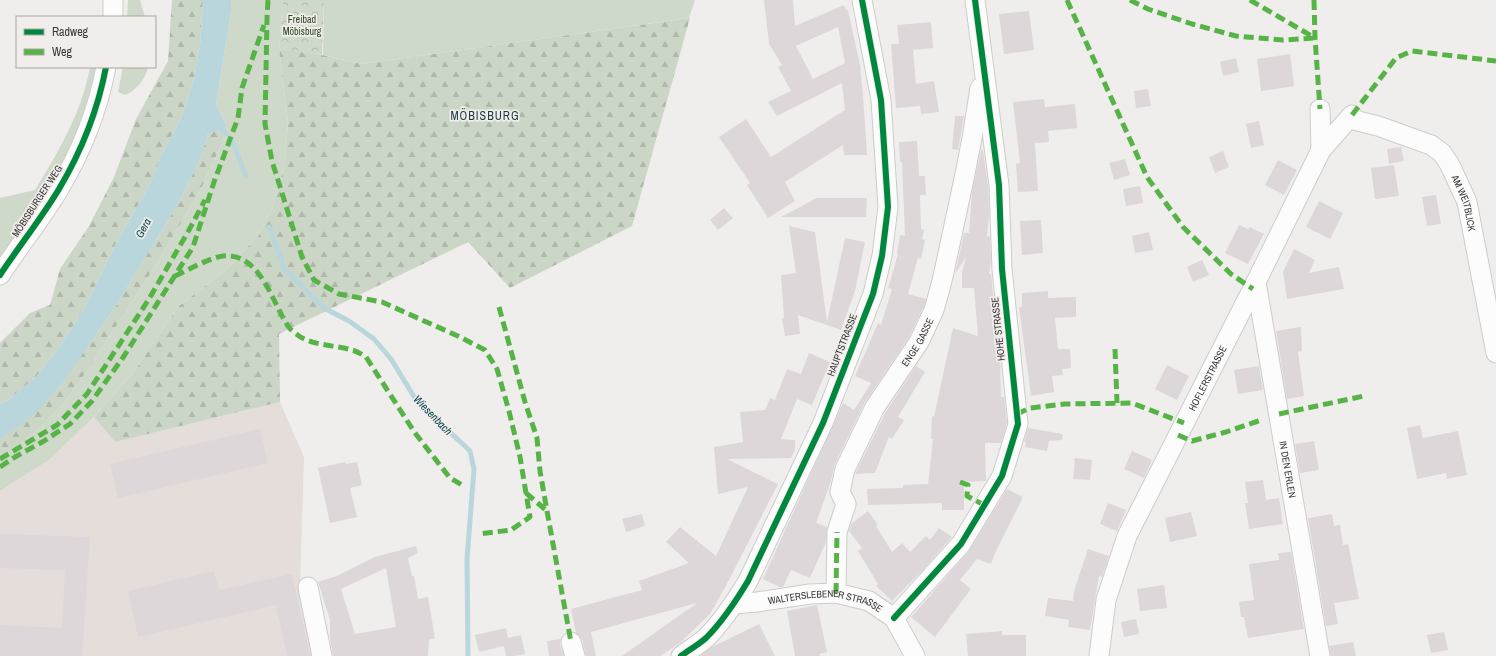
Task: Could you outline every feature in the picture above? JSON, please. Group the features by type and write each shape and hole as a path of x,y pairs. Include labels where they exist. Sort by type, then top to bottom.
{"street":[{"path":"112,16 113,0"},
{"name":"HAUPTSTRASSE","path":"681,656 705,639 722,621 748,581 823,423 873,294 882,256 888,207 881,100 862,0"},
{"name":"HOHE STRASSE","path":"894,618 961,544 1002,476 1018,424 1002,269 999,185 975,0"},
{"name":"MÖBISBURGER WEG","path":"0,275 59,189 72,165 94,113 106,68"},
{"name":"ENGE GASSE","path":"836,593 837,532 846,504 840,492 845,469 875,407 919,342 934,310 942,281 964,180 972,138 978,91 984,78"},
{"path":"1320,109 1321,150"},
{"name":"HOFLERSTRASSE","path":"1099,656 1106,600 1127,536 1321,150 1351,117"},
{"name":"AM WEITBLICK","path":"1351,117 1431,145 1442,154 1450,165 1467,202 1496,353"},
{"name":"IN DEN ERLEN","path":"1256,282 1320,656"},
{"path":"308,587 322,656"},
{"name":"WALTERSLEBENER STRASSE","path":"734,604 810,594 836,593 869,601 894,618 915,656"}],"shaded area":[{"path":"280,402 304,457 300,585 314,656 0,656 0,491 49,460 94,417 115,442"}],"green space":[{"path":"128,0 140,0 145,16 127,16"},
{"path":"172,0 203,0 200,45 194,80 182,116 163,152 146,192 116,243 84,309 60,346 36,377 8,400 0,404 0,343 30,313 50,305 60,269 89,226 114,177 136,119 168,61"},
{"path":"231,0 283,0 279,49 288,122 285,163 272,210 259,235 226,270 179,306 134,372 94,417 49,460 0,491 0,459 34,433 61,407 87,371 148,277 198,195 218,152 227,127 216,104 231,12"},
{"name":"Freibad Möbisburg","path":"283,0 324,0 322,55 279,49"},
{"path":"324,0 695,0 689,18 362,64 323,55"},
{"path":"690,18 632,226 510,288 468,242 279,334 280,402 115,442 94,417 134,372 179,306 226,270 259,235 272,210 285,163 288,122 279,49 322,55 362,64"},
{"path":"90,68 98,68 77,135 52,185 0,260 0,198 35,190 61,146 75,115 86,84"},
{"path":"123,68 148,68 140,84 133,90 125,95 118,92"},
{"path":"227,127 218,152 198,195 148,277 87,371 61,407 34,433 0,459 0,440 87,348 117,304 179,202 200,159 208,134"}],"water":[{"name":"Gera","path":"203,0 231,0 231,12 216,104 227,127 208,134 200,159 179,202 117,304 66,378 38,411 0,440 0,404 8,400 36,377 60,346 84,309 116,243 146,192 163,152 182,116 194,80 200,45"}],"building":[{"path":"764,0 793,0 795,26 844,5 846,10 848,10 860,65 867,155 844,155 843,145 785,182 795,201 768,218 747,185 750,183 719,137 746,119 771,157 845,110 842,83 777,116 768,102 791,91 778,67 782,65 769,44","holes":["838,27 845,63 813,79 796,46"]},
{"path":"1029,11 1034,50 1004,54 999,14"},
{"path":"931,22 933,48 913,50 916,84 934,81 939,112 921,114 920,106 896,108 891,44 899,44 897,25"},
{"path":"1290,54 1294,86 1261,91 1257,59"},
{"path":"1236,58 1239,72 1223,76 1220,62"},
{"path":"1148,89 1151,106 1136,108 1134,91"},
{"path":"1044,99 1045,107 1075,104 1077,128 1048,131 1049,142 1035,143 1038,191 1018,192 1016,164 1020,163 1013,102"},
{"path":"955,116 964,116 958,150 952,149"},
{"path":"1259,121 1264,145 1251,148 1246,124"},
{"path":"917,141 919,176 925,176 926,195 920,195 921,229 924,230 922,239 925,240 921,259 918,258 908,294 926,299 924,306 909,337 865,402 835,464 830,484 816,523 827,527 826,542 810,578 791,570 783,587 780,587 763,579 843,403 854,410 871,383 855,376 878,323 881,325 892,289 888,288 898,254 900,235 905,236 902,162 900,162 899,142"},
{"path":"1401,147 1404,161 1389,164 1387,149"},
{"path":"981,150 983,150 988,186 989,216 987,236 990,237 991,262 989,274 991,274 1000,360 1001,397 1004,397 1007,423 1001,443 985,443 986,481 964,482 964,510 942,510 942,503 868,505 867,489 903,488 903,485 928,484 933,439 931,439 932,416 934,417 953,328 978,336 974,288 962,288 962,272 966,257 955,274 964,233 969,233 972,192"},
{"path":"1223,151 1229,167 1215,173 1209,157"},
{"path":"1125,159 1130,175 1114,180 1109,163"},
{"path":"1278,160 1297,170 1284,195 1265,185"},
{"path":"1394,165 1399,196 1375,199 1371,168"},
{"path":"1140,186 1143,203 1126,206 1123,189"},
{"path":"1436,195 1441,224 1427,226 1422,197"},
{"path":"817,198 867,198 866,217 781,217"},
{"path":"1319,201 1343,213 1330,239 1306,227"},
{"path":"724,208 733,218 718,230 710,220"},
{"path":"1041,220 1043,253 1022,255 1020,221"},
{"path":"1239,225 1248,229 1250,227 1264,234 1248,264 1225,253"},
{"path":"789,226 815,232 827,322 845,238 865,242 855,291 841,330 798,315 800,334 785,336 782,318 784,318 781,275 796,273"},
{"path":"1149,232 1153,250 1135,253 1132,236"},
{"path":"1294,249 1315,260 1309,273 1339,267 1344,289 1287,299 1283,272"},
{"path":"1202,260 1209,275 1193,282 1187,267"},
{"path":"1048,291 1048,298 1076,297 1076,317 1055,318 1058,349 1070,349 1071,368 1062,369 1063,375 1052,376 1054,392 1031,396 1019,307 1022,307 1022,293"},
{"path":"1301,327 1302,351 1298,352 1304,396 1287,399 1276,331"},
{"path":"809,353 830,362 812,405 797,399 781,439 795,440 795,450 791,458 727,459 778,484 710,614 681,642 660,656 622,656 697,603 591,632 596,656 586,656 582,639 576,633 571,609 642,590 639,581 689,563 666,542 680,527 716,556 748,487 718,494 714,447 743,442 740,412 765,410 770,398 775,400 787,369 801,374"},
{"path":"1167,365 1189,376 1177,400 1155,389"},
{"path":"916,366 925,372 898,417 904,420 892,439 889,437 875,473 855,474 885,413"},
{"path":"1259,366 1263,390 1238,394 1234,370"},
{"path":"1420,425 1423,438 1458,431 1467,475 1447,479 1446,473 1417,479 1407,428"},
{"path":"1028,428 1063,434 1062,440 1049,441 1047,451 1025,447 1026,442 1024,442"},
{"path":"260,429 268,463 118,498 110,464"},
{"path":"1314,441 1319,470 1300,473 1295,444"},
{"path":"1132,451 1152,460 1144,478 1124,469"},
{"path":"1075,458 1092,460 1090,480 1073,479"},
{"path":"345,462 346,464 357,462 362,485 350,488 357,517 330,523 318,468"},
{"path":"1263,480 1266,500 1279,498 1283,524 1249,529 1245,503 1248,503 1245,482"},
{"path":"1007,489 1023,497 991,564 977,559 960,580 971,589 935,637 911,617 969,551"},
{"path":"1108,503 1126,510 1117,531 1100,524"},
{"path":"868,511 878,525 876,526 892,552 902,543 910,552 926,536 930,540 939,528 952,537 923,570 892,601 876,586 878,584 858,551 862,548 849,531 851,524"},
{"path":"1191,512 1197,536 1170,542 1165,518"},
{"path":"642,514 645,526 626,532 622,519"},
{"path":"1332,514 1334,526 1340,525 1343,545 1348,544 1359,599 1334,603 1338,624 1326,626 1308,518"},
{"path":"0,534 90,537 82,656 0,656 0,625 62,628 65,570 0,568"},
{"path":"416,546 418,553 408,558 412,576 414,576 418,599 428,597 435,638 429,640 428,656 333,656 330,639 330,620 318,582 337,576 375,557","holes":["386,568 396,627 355,634 341,589"]},
{"path":"1088,549 1109,556 1102,577 1099,576 1090,630 1068,627 1069,620 1045,616 1048,598 1073,601 1074,591"},
{"path":"1291,552 1304,629 1248,638 1244,617 1241,617 1239,602 1254,600 1249,564 1279,560 1278,553"},
{"path":"214,571 219,590 292,574 310,656 287,656 276,605 138,637 128,591"},
{"path":"1164,585 1167,608 1140,611 1137,589"},
{"path":"817,605 827,652 819,654 820,656 795,656 787,611"},
{"path":"1136,619 1139,634 1124,637 1121,622"},
{"path":"759,624 775,656 700,656 712,647"},
{"path":"506,628 508,638 521,635 525,654 506,656 504,646 479,652 475,635"},
{"path":"1002,631 1002,635 1026,635 1026,656 968,656 966,634"},
{"path":"1444,632 1448,650 1431,653 1427,635"},
{"path":"561,639 560,645 564,656 549,656 547,641"},
{"path":"1353,642 1356,656 1331,656 1329,646"}],"waterway":[{"name":"Wiesenbach","path":"218,123 221,129 231,138 246,176"},
{"name":"Wiesenbach","path":"269,227 285,270 324,308 349,321 374,339 391,359 416,400 470,451 474,469 467,559 468,656"}],"marked path":[{"path":"268,0 265,124 272,161 302,257 314,280 339,294 382,302 460,337 485,350 497,369 520,457 530,517 511,530 478,534"},
{"path":"1067,0 1147,177 1183,227 1231,274 1253,289"},
{"path":"1130,0 1148,9 1192,24 1236,36 1283,40 1315,38"},
{"path":"1250,0 1315,38"},
{"path":"1314,0 1320,109"},
{"path":"0,467 70,424 92,401 124,356 193,247 214,182 238,118 242,88 264,25"},
{"path":"1352,115 1396,58 1412,51 1496,61"},
{"path":"0,459 57,425 87,394 149,299 205,200"},
{"path":"175,276 217,257 236,257 247,262 256,270 263,280 290,329 299,336 311,342 354,350 366,357 415,433 450,478 462,485"},
{"path":"499,307 525,402 537,438 540,471 571,642"},
{"path":"1115,349 1117,403"},
{"path":"1279,414 1364,396"},
{"path":"1017,414 1030,408 1065,404 1132,403 1184,423"},
{"path":"1178,435 1192,441 1226,432 1261,420"},
{"path":"960,482 968,485 967,496 984,505"},
{"path":"526,493 547,511"},
{"path":"836,593 837,532"}],"cycle path":[{"path":"681,656 703,641 718,625 729,611 748,581 823,423 873,294 882,256 888,207 881,100 862,0"},
{"path":"894,618 961,544 1002,476 1018,424 1002,269 999,185 975,0"},
{"path":"0,275 52,200 67,175 88,130 103,83 106,68"}],"district":[{"name":"MÖBISBURG","path":"485,116"}]}
